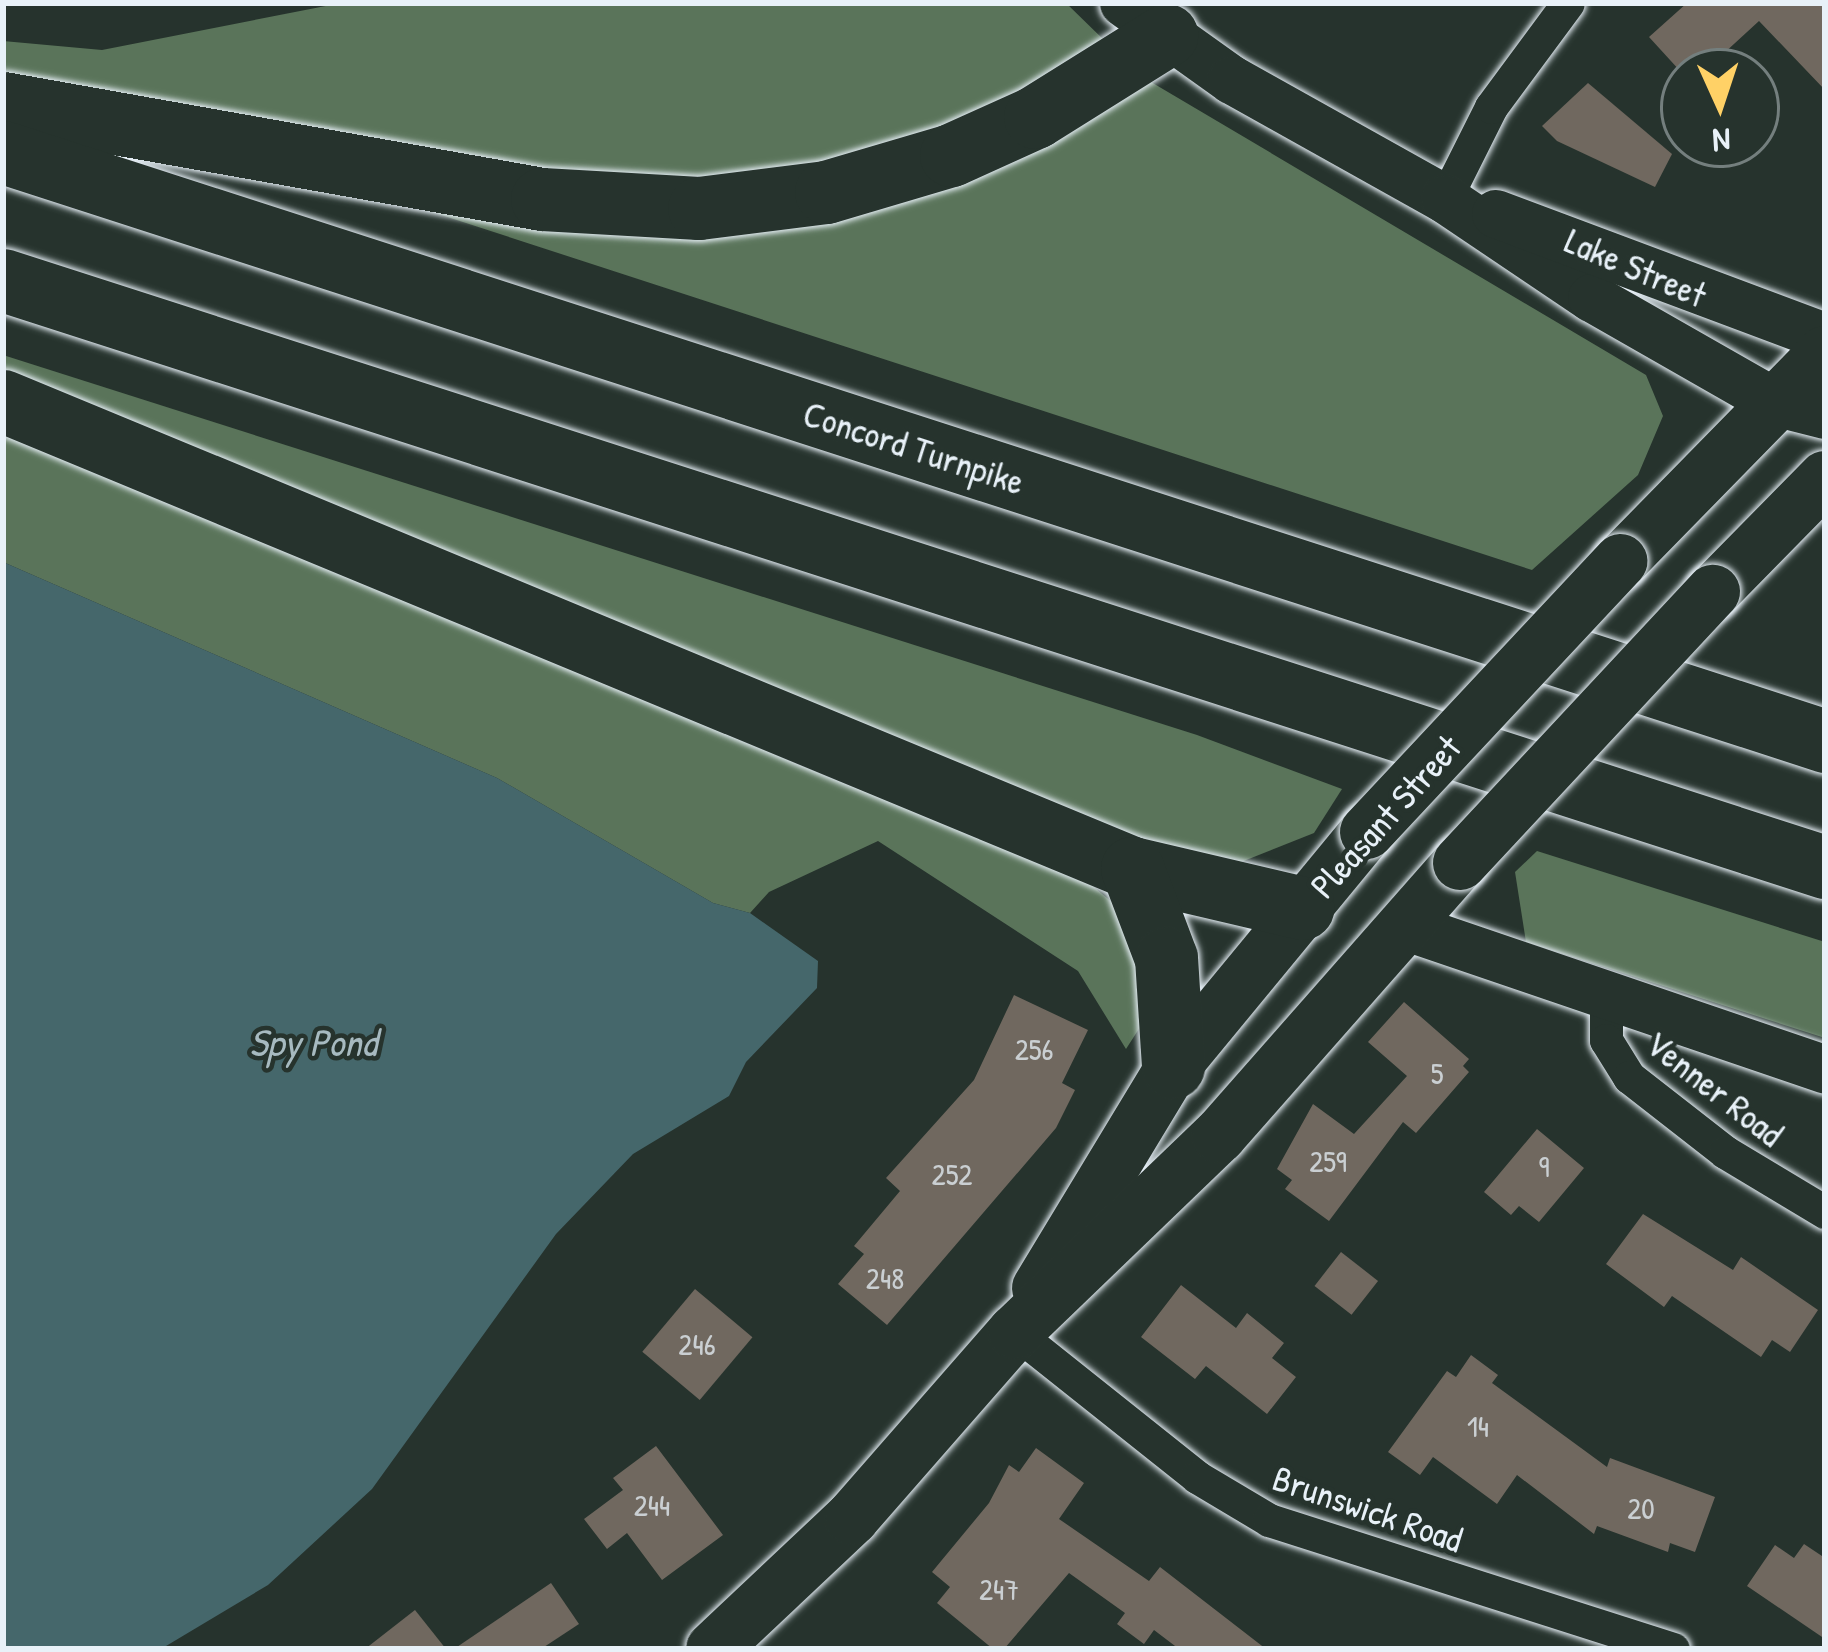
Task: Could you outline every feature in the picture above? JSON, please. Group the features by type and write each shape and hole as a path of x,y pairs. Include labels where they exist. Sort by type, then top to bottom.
{"highway":[{"path":"3,103 542,199 699,208 826,192 951,155 1035,117 1145,19"},
{"name":"Concord Turnpike","path":"3,152 1825,741"},
{"path":"3,280 1825,867"},
{"path":"3,401 1132,868 1302,908"},
{"path":"1132,868 1166,958 1173,1067"}],"main road":[{"name":"Lake Street","path":"1145,19 1280,110 1445,199 1592,298 1800,408"},
{"name":"Lake Street","path":"1445,199 1825,337"},
{"name":"Pleasant Street","path":"1015,1332 1103,1172 1173,1067 1302,908 1621,561 1800,408 1825,353"},
{"name":"Pleasant Street","path":"713,1649 829,1542 1015,1332 1205,1150 1460,863 1825,478"},
{"path":"1302,908 1404,926 1825,1069"}],"street":[{"path":"1445,199 1491,107 1568,3"},
{"name":"Venner Road","path":"1606,993 1606,1040 1629,1077 1725,1152 1825,1212"},
{"name":"Brunswick Road","path":"1015,1332 1183,1467 1269,1520 1673,1649"}],"green space":[{"path":"341,3 1066,3 1107,43 988,123 775,182 604,186 3,77 3,41 102,50"},
{"path":"1151,82 1646,375 1663,416 1638,475 1532,570 429,211 975,177"},
{"path":"3,355 1197,735 1342,789 1314,833 1216,872 3,376"},
{"path":"3,431 828,777 1077,873 1125,913 1155,1004 1126,1049 1078,971 878,841 769,892 750,913 713,903 497,778 3,562"},
{"path":"1537,851 1825,942 1825,1038 1526,942 1515,872"}],"water":[{"name":"Spy Pond","path":"3,562 497,778 713,903 750,913 818,961 817,988 746,1062 729,1096 633,1154 556,1234 372,1489 268,1585 161,1649 3,1649"}],"building":[{"path":"1687,3 1825,3 1825,90 1759,21 1730,48 1660,49 1649,37"},
{"path":"1588,83 1660,144 1660,168 1665,168 1655,187 1557,141 1542,126"},
{"path":"1014,995 1088,1030 1062,1083 1075,1090 1056,1128 887,1325 838,1284 864,1254 854,1246 900,1191 886,1178 974,1080"},
{"path":"1404,1002 1469,1059 1463,1066 1469,1072 1416,1133 1403,1122 1329,1221 1285,1189 1292,1180 1277,1169 1313,1104 1354,1134 1407,1076 1368,1042"},
{"path":"1537,1129 1584,1168 1539,1222 1519,1206 1511,1215 1484,1192"},
{"path":"1643,1214 1733,1270 1741,1257 1818,1310 1790,1352 1772,1340 1761,1357 1672,1296 1664,1307 1606,1264"},
{"path":"1341,1252 1378,1281 1352,1315 1315,1286"},
{"path":"1181,1285 1236,1328 1247,1313 1284,1343 1272,1358 1296,1377 1267,1414 1206,1366 1195,1379 1141,1337"},
{"path":"695,1289 752,1337 700,1400 642,1352"},
{"path":"1471,1355 1498,1375 1492,1383 1607,1467 1610,1458 1715,1497 1695,1552 1670,1543 1668,1552 1597,1526 1594,1534 1517,1475 1497,1504 1433,1457 1420,1475 1388,1452 1447,1371 1456,1377"},
{"path":"656,1446 723,1535 662,1580 627,1533 607,1549 584,1519 623,1490 613,1478"},
{"path":"1036,1448 1084,1483 1059,1519 1149,1581 1160,1567 1266,1649 1179,1649 1154,1630 1144,1644 1117,1624 1125,1613 1069,1573 1004,1649 993,1649 937,1603 950,1587 932,1572 989,1503 1009,1465 1019,1472"},
{"path":"1804,1544 1825,1558 1825,1639 1747,1586 1775,1545 1794,1558"},
{"path":"551,1583 579,1624 541,1649 454,1649"},
{"path":"415,1610 446,1649 365,1649"}]}
